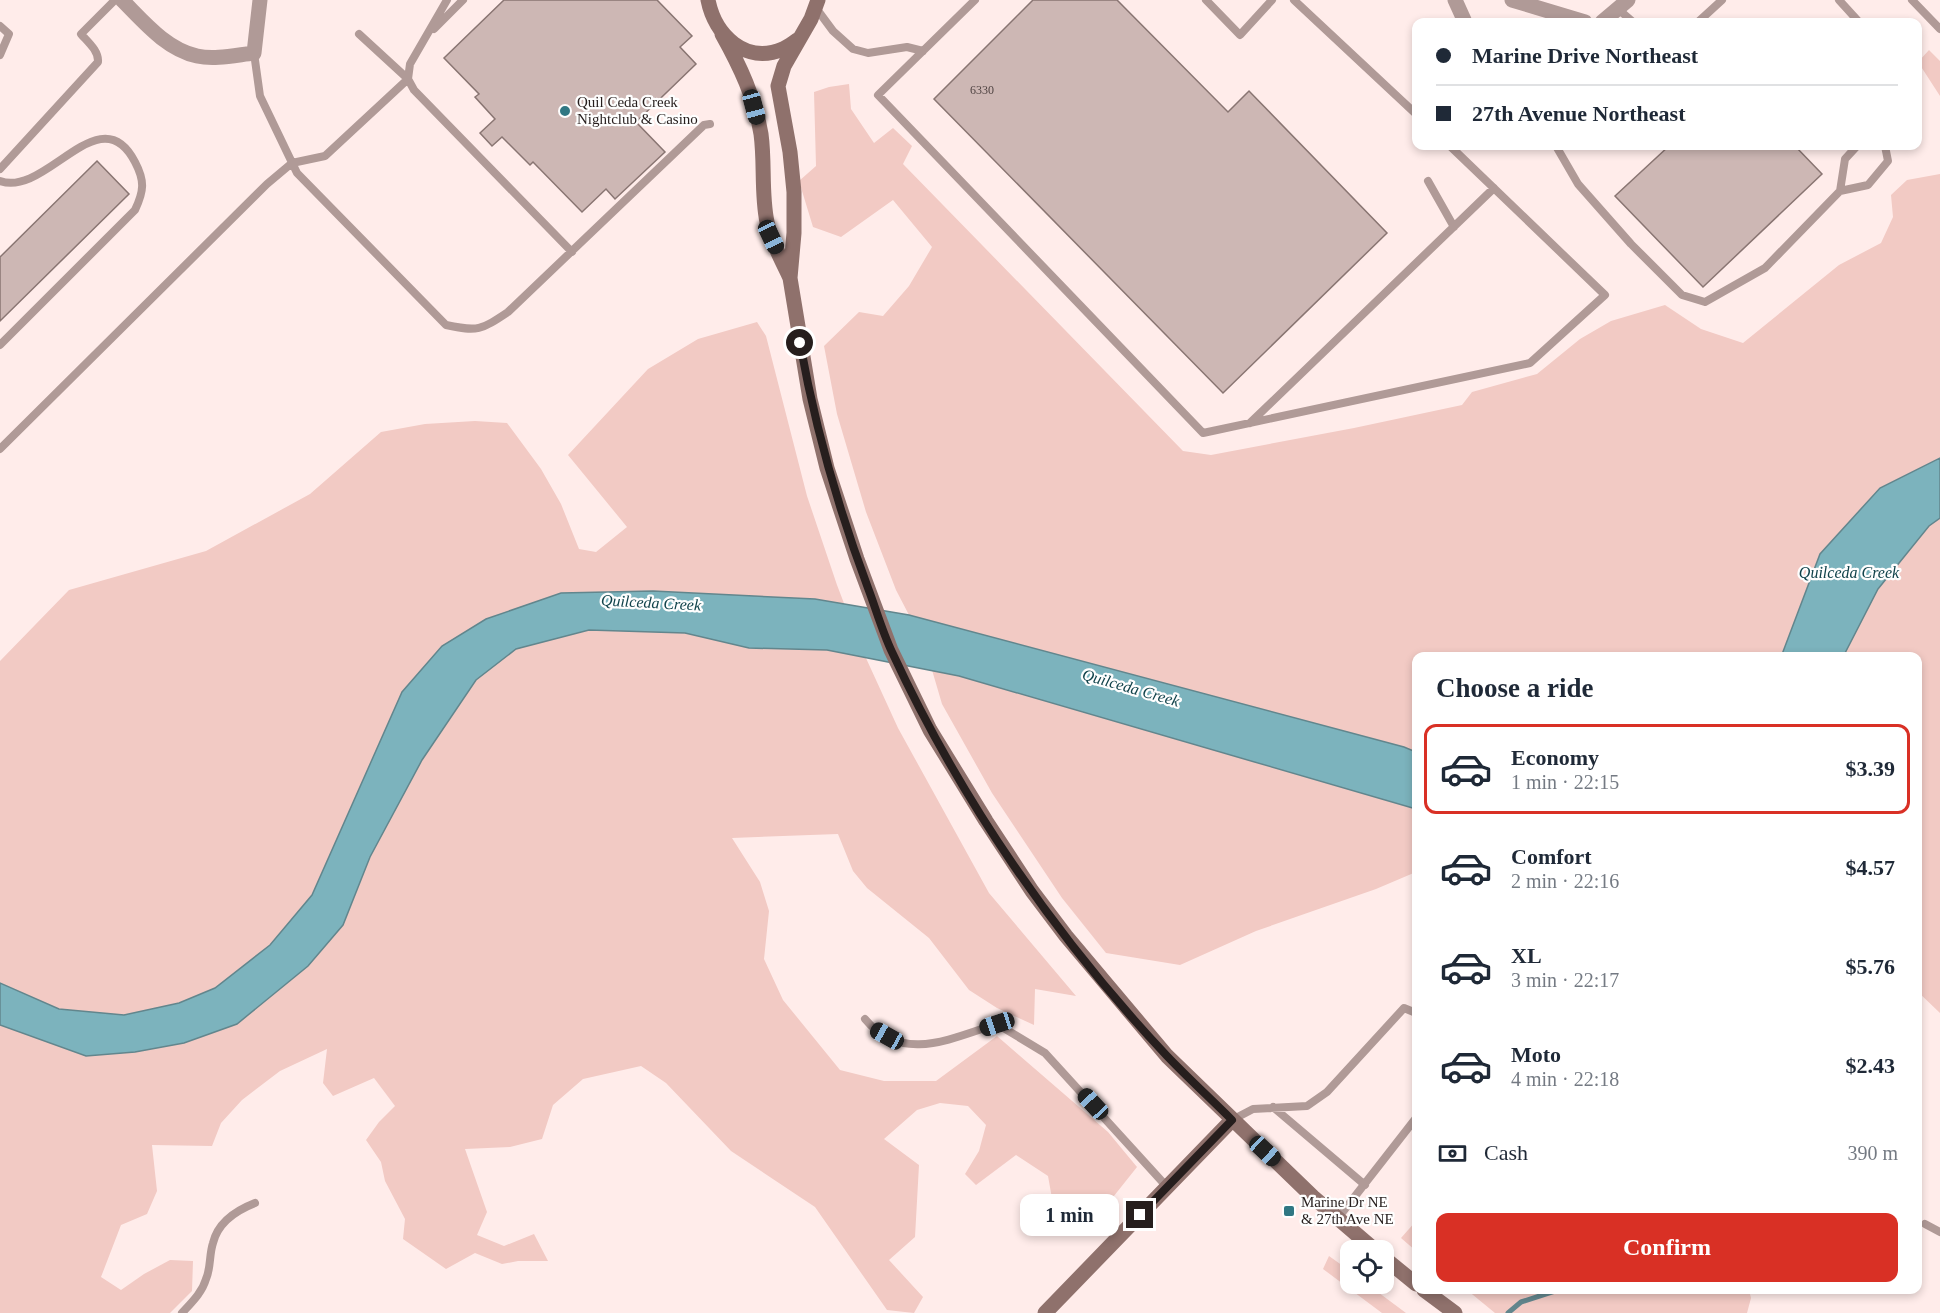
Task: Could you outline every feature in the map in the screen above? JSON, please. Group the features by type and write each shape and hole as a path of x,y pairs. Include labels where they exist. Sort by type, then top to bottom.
{"main road":[{"path":"708,3 749,89 761,136 767,220 771,237 790,278"},
{"path":"820,3 784,66 778,86 790,152 794,192 794,233 790,278 810,399 827,468 857,559 891,650 930,730 986,821 1032,891 1107,986 1167,1056 1232,1120 1363,1240"},
{"path":"722,34 732,44 759,52 783,49 799,39"},
{"path":"1045,1313 1232,1120"},
{"path":"1394,1266 1412,1281"},
{"path":"1429,1294 1455,1313"}],"street":[{"path":"122,0 151,29 176,48 198,57 254,53 260,0"},
{"path":"1455,0 1463,18"},
{"path":"1512,0 1572,18"},
{"path":"1607,18 1623,5"}],"lane":[{"path":"0,169 98,62 99,57 81,34 115,0"},
{"path":"0,449 267,184 292,163 325,156 408,79 410,64 447,0"},
{"path":"427,36 464,0"},
{"path":"975,0 878,95 1203,433 1530,363 1605,295 1458,150"},
{"path":"1210,1 1240,35 1272,0"},
{"path":"1294,0 1412,110"},
{"path":"1702,18 1722,0"},
{"path":"1839,0 1855,18"},
{"path":"1918,2 1940,29"},
{"path":"820,3 833,31 853,49 868,53 907,47 923,51"},
{"path":"1623,5 1631,18"},
{"path":"0,26 9,34 0,55"},
{"path":"359,34 408,79 422,98 572,252"},
{"path":"254,53 260,96 297,173 446,325 470,330 485,327 508,312 704,125 710,124"},
{"path":"0,181 15,184 34,177 92,140 109,138 129,150 141,173 143,194 135,210 0,345"},
{"path":"1558,150 1578,184 1631,244 1682,295 1705,303 1765,268 1840,191 1868,185 1888,161 1886,150"},
{"path":"1840,191 1845,159 1853,150"},
{"path":"1428,181 1454,227"},
{"path":"1249,423 1494,188"},
{"path":"1232,1120 1253,1109 1307,1106 1327,1092 1404,1008 1412,1011"},
{"path":"865,1019 872,1028 901,1044 933,1044 997,1024 1045,1053 1168,1188"},
{"path":"1274,1107 1365,1185"},
{"path":"1338,1218 1412,1123"},
{"path":"182,1313 202,1290 218,1230 234,1213 255,1203"},
{"path":"1925,1224 1940,1232"}],"shaded area":[{"path":"1929,50 1940,61 1940,96 1922,68 1922,58"},
{"path":"849,84 851,109 874,143 893,128 912,146 903,164 1183,451 1211,455 1462,405 1472,392 1537,374 1580,339 1611,321 1665,305 1701,329 1743,343 1839,265 1881,243 1893,217 1891,195 1907,180 1940,174 1940,458 1880,488 1820,554 1783,652 1412,652 1412,750 909,615 896,590 866,512 837,414 824,346 859,312 883,316 909,286 932,247 893,200 841,237 813,227 799,181 816,166 814,92"},
{"path":"757,322 766,336 807,496 837,585 860,645 898,728 989,893 1076,996 1035,989 1034,1025 997,1008 969,990 929,938 867,888 853,871 838,834 732,838 760,882 769,911 764,959 783,1000 840,1070 884,1081 936,1081 997,1036 1108,1132 1137,1167 1098,1216 1075,1227 1053,1204 1048,1176 1016,1155 976,1185 965,1174 979,1151 986,1125 968,1106 940,1103 917,1110 884,1139 919,1165 915,1237 889,1260 923,1297 914,1313 887,1310 815,1207 731,1151 666,1083 641,1066 583,1079 553,1105 542,1139 510,1147 465,1149 487,1212 477,1235 504,1246 534,1234 548,1261 518,1261 502,1264 475,1253 446,1269 403,1239 405,1219 385,1181 381,1162 366,1140 395,1106 374,1078 333,1096 323,1083 327,1049 280,1071 242,1100 221,1123 212,1146 152,1145 157,1191 147,1214 121,1225 101,1277 121,1290 170,1260 193,1261 192,1291 170,1313 0,1313 0,661 69,590 206,551 310,494 381,432 425,424 475,421 507,423 541,469 561,504 579,549 596,552 627,527 568,455 648,369 698,339"},
{"path":"1940,518 1940,1013 1922,996 1922,652 1846,652 1878,589 1929,526"},
{"path":"932,670 1412,808 1412,874 1376,889 1256,931 1180,965 1106,953 1062,898 992,793 942,704"},
{"path":"1412,1226 1412,1248 1401,1238"},
{"path":"1329,1256 1340,1264 1340,1282 1323,1269"},
{"path":"1357,1294 1380,1294 1406,1313 1382,1313"},
{"path":"1472,1294 1750,1294 1751,1298 1747,1313 1495,1313"}],"water":[{"name":"Quilceda Creek","path":"1940,458 1940,518 1929,526 1878,589 1846,652 1783,652 1820,554 1880,488"},
{"name":"Quilceda Creek","path":"653,591 815,599 909,615 1404,747 1412,750 1412,808 959,676 827,650 749,648 685,633 589,630 516,649 476,680 422,760 370,857 343,925 308,966 237,1024 184,1043 135,1052 86,1056 0,1025 0,983 59,1009 124,1015 179,1003 215,988 270,945 312,895 402,692 442,646 486,619 561,593"}],"building":[{"name":"Quil Ceda Creek Nightclub & Casino","path":"504,0 657,0 692,36 680,47 696,64 636,122 665,152 615,199 606,189 582,212 533,162 530,165 502,137 492,146 480,133 495,119 475,97 479,94 444,58"},
{"path":"1033,0 1117,0 1228,112 1249,91 1387,233 1223,393 934,99"},
{"path":"1665,150 1799,150 1822,174 1703,287 1615,196"},
{"path":"97,161 129,194 0,321 0,257"}],"waterway":[{"path":"1508,1313 1521,1302 1546,1294"}],"place":[{"name":"Quil Ceda Creek Nightclub & Casino","path":"565,111"},
{"name":"Marine Dr NE & 27th Ave NE","path":"1289,1211"}],"route":[{"path":"800,343 810,399 827,468 857,559 891,650 930,730 1032,891 1066,936 1167,1056 1232,1120 1140,1215"}]}
